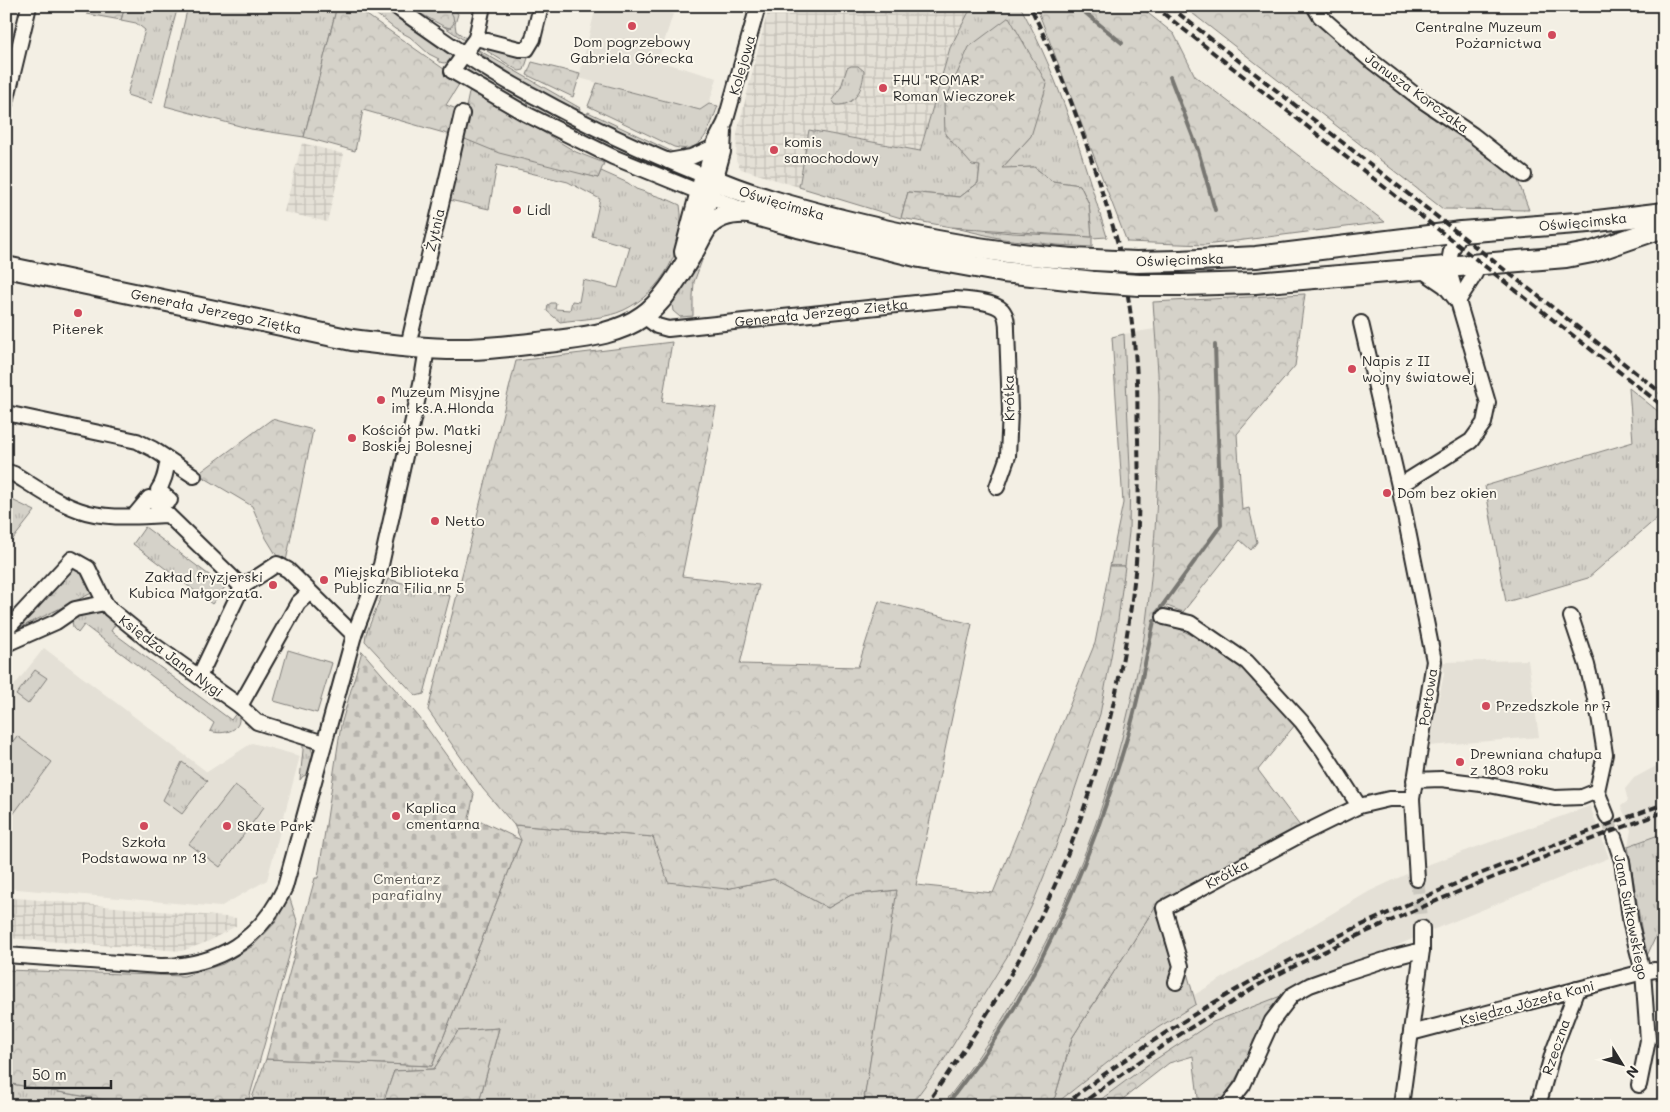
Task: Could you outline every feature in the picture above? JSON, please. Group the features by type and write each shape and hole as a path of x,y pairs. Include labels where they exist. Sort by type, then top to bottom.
{"main road":[{"name":"Oświęcimska","path":"708,187 891,232 1006,254 1136,262 1256,257 1460,232 1664,213"},
{"path":"683,269 684,256 708,187"},
{"name":"Oświęcimska","path":"707,227 728,215 738,212 749,213 937,261 1003,272 1139,285 1255,283 1566,257 1592,252 1664,227"},
{"path":"1566,257 1572,250 1575,240 1568,223"},
{"path":"683,269 707,227"},
{"name":"Generała Jerzego Ziętka","path":"6,267 352,340 418,347 470,349 517,346 586,337 622,327 644,316 664,296 683,269"}],"street":[{"path":"6,102 29,6"},
{"name":"Oświęcimska","path":"395,6 498,75 535,97 622,141 667,161 749,213"},
{"path":"465,53 476,38 483,6"},
{"path":"476,38 519,49 527,49 534,37 541,6"},
{"name":"Kolejowa","path":"707,227 705,217 712,148 725,123 758,6"},
{"name":"Janusza Korczaka","path":"1314,6 1320,16 1369,59 1524,175"},
{"name":"Oświęcimska","path":"465,53 452,71 526,114 613,158 708,187"},
{"name":"Żytnia","path":"418,347 462,114"},
{"name":"Kolejowa","path":"708,187 723,152 725,123"},
{"path":"667,161 691,157 712,148"},
{"path":"1399,486 1471,442 1484,423 1488,403 1448,267 1451,252 1460,232"},
{"path":"1458,302 1464,289 1477,271 1479,264"},
{"path":"1420,269 1445,286 1458,302"},
{"name":"Generała Jerzego Ziętka","path":"644,316 657,326 668,329 954,299 986,303 1001,309"},
{"name":"Krótka","path":"997,487 1008,456 1010,411 1008,330 1006,318 1001,309"},
{"name":"Portowa","path":"1361,323 1399,486 1434,661 1412,799 1416,880"},
{"path":"6,954 172,967 210,959 246,939 269,916 285,887 354,635 381,565 424,370 418,347"},
{"path":"6,413 137,442 194,476"},
{"path":"168,459 166,474 162,486 158,490 170,500"},
{"path":"6,474 8,472 14,474 56,500 80,511 106,516 168,515 242,587"},
{"name":"Księdza Jana Nygi","path":"105,603 75,610 56,622 8,643 8,628 72,559 88,568 105,603 110,609 154,645 240,706 257,722 324,743"},
{"path":"198,677 242,587 277,564 288,570 309,593 354,635"},
{"path":"240,706 298,603 309,593"},
{"path":"1164,617 1190,623 1248,662 1302,722 1360,806 1389,799 1412,799"},
{"path":"1571,617 1599,716 1605,754 1597,791 1607,816"},
{"path":"1414,780 1441,779 1469,782 1555,798 1582,797 1597,791"},
{"name":"Krótka","path":"1176,982 1181,966 1164,908 1300,835 1360,806"},
{"name":"Jana Sułkowskiego","path":"1614,837 1622,861 1631,925 1643,972 1648,1040 1639,1086"},
{"path":"1401,1106 1422,950 1422,928"},
{"path":"1228,1106 1243,1085 1272,1021 1292,995 1310,985 1341,974 1422,950"},
{"name":"Księdza Józefa Kani","path":"1411,1033 1643,972 1654,970 1664,972"},
{"name":"Rzeczna","path":"1538,1106 1553,1052 1577,989"}],"shaded area":[{"path":"596,6 664,6 663,11 673,14 658,61 717,78 709,104 700,110 579,78"},
{"path":"769,6 972,6 950,48 920,151 809,130 799,187 741,169 736,160 737,133"},
{"path":"302,143 344,154 327,222 284,212"},
{"path":"1155,329 1159,394 1157,464 1154,543 1146,624 1127,722 1099,818 1068,895 1031,970 993,1034 942,1106 910,1106 942,1063 1008,955 1033,903 1055,849 1100,714 1118,620 1129,532 1130,468 1124,334"},
{"name":"Szkoła Podstawowa nr 13","path":"44,648 207,772 252,743 300,756 267,880 220,907 6,888 6,696"},
{"name":"Przedszkole nr 7","path":"1528,660 1539,737 1428,746 1444,674 1443,662"},
{"path":"1664,762 1664,833 1628,846 1631,830 1621,806 1628,801 1625,789 1634,778"},
{"path":"1590,806 1609,858 1435,929 1286,994 1150,1063 1092,1106 1053,1106 1127,1047 1196,1004 1194,995 1370,891 1424,866"},
{"path":"6,897 236,918 236,926 207,942 182,951 6,938"}],"green space":[{"path":"89,6 125,6 121,20 87,14"},
{"path":"125,6 178,6 152,103 127,95 145,30 136,23 121,20"},
{"path":"188,6 337,6 304,137 251,129 165,106"},
{"path":"337,6 354,6 461,81 446,105 457,109 451,135 363,110 355,151 304,137"},
{"path":"366,6 387,6 455,55 447,62 440,62 437,60 439,59 429,54 410,37 395,29"},
{"path":"407,6 447,6 453,16 454,23 450,28 443,26"},
{"path":"447,6 452,6 458,14 455,24 456,31 467,39 467,42 443,26 450,28 449,9"},
{"path":"972,6 1020,6 1034,33 1070,119 1107,237 1092,238 1092,247 1003,239 951,227 1012,233 1092,237 1089,204 1080,185 1052,181 1034,167 1001,169 1031,136 980,166 978,183 960,197 908,192 901,218 799,187 809,130 920,151 950,48"},
{"path":"1036,6 1139,6 1174,34 1195,76 1385,222 1205,245 1127,242"},
{"path":"1183,6 1306,6 1319,25 1517,178 1529,210 1443,209"},
{"path":"1009,17 1047,84 1031,136 1002,168 1034,167 1052,181 1080,185 1089,204 1092,237 951,227 901,218 908,192 960,197 978,183 980,166 972,165 945,134 944,103 969,47"},
{"path":"475,48 580,108 579,112 501,70"},
{"path":"492,48 504,49 528,58 524,70 519,71 487,51"},
{"path":"532,62 580,74 573,97 527,75"},
{"path":"466,63 556,116 644,158 642,161 619,153 551,121 464,69"},
{"path":"858,66 864,71 862,84 853,99 843,105 836,105 832,100 841,87 847,68"},
{"path":"597,83 700,110 709,104 718,106 708,131 699,143 692,147 674,147 588,106"},
{"path":"470,88 576,152 604,163 598,178 499,153 460,137"},
{"path":"588,112 677,154 666,153 587,117"},
{"path":"460,137 598,178 601,171 628,183 636,189 680,205 680,237 669,266 660,280 638,302 617,313 560,322 547,311 548,305 556,303 555,309 570,310 572,301 579,302 583,280 618,288 630,247 592,236 600,199 568,182 497,165 489,209 445,199"},
{"path":"711,236 694,282 693,316 680,317 673,311 672,304 692,273"},
{"path":"1305,294 1295,366 1237,434 1242,510 1249,508 1257,542 1251,550 1240,540 1183,612 1167,606 1158,618 1215,647 1256,678 1296,720 1295,725 1258,770 1300,826 1155,907 1072,1038 1055,1097 1045,1106 942,1106 977,1058 1009,1009 1038,958 1086,850 1122,738 1144,637 1155,537 1159,396 1153,302"},
{"path":"1124,334 1130,468 1129,532 1125,566 1110,566 1123,503 1112,337"},
{"path":"672,342 662,402 716,407 682,576 759,585 740,664 858,667 879,601 972,624 916,885 993,893 1095,643 1110,566 1125,566 1118,620 1100,714 1055,849 1033,903 1008,955 942,1063 910,1106 863,1106 897,890 851,895 828,908 774,879 726,889 668,882 653,837 514,825 483,789 428,710 516,361"},
{"path":"1629,388 1664,416 1664,512 1588,578 1506,602 1485,486 1633,442"},
{"path":"272,419 313,430 286,561 280,561 266,538 252,506 198,474"},
{"path":"10,499 35,511 6,548 6,505"},
{"path":"145,527 225,587 212,604 133,544"},
{"path":"75,566 80,568 96,591 17,629 15,625"},
{"path":"388,579 450,596 424,694 416,696 365,641"},
{"path":"100,611 116,623 111,631 231,720 237,712 239,718 236,727 221,733 210,731 214,723 84,625 78,633 73,628 72,621 76,615"},
{"path":"288,650 332,663 317,713 274,701"},
{"name":"Cmentarz parafialny","path":"362,651 419,717 474,794 469,818 471,823 483,822 521,840 432,1066 266,1059 315,878 318,878 341,725"},
{"path":"35,670 47,678 28,704 16,695"},
{"path":"17,736 52,762 6,824 6,750"},
{"path":"301,742 310,746 314,756 309,775 303,776 300,780 303,750"},
{"path":"182,762 207,781 182,814 163,800"},
{"name":"Skate Park","path":"235,785 264,807 220,867 189,844"},
{"path":"514,825 653,837 726,889 774,879 828,908 851,895 898,890 863,1106 478,1106 499,1028 458,1031 434,1069 394,1071 382,1106 249,1106 266,1059 432,1066 521,840"},
{"path":"1664,833 1664,933 1656,936 1646,958 1628,846"},
{"path":"289,896 298,924 247,1106 140,1106 6,1083 6,970 184,976 223,964 253,946 276,922"},
{"path":"1155,907 1170,914 1196,1004 1127,1047 1053,1106 1045,1106 1055,1097 1072,1038"},
{"path":"1286,994 1280,1000 1227,1094 1218,1106 1199,1106 1193,1056 1169,1063 1114,1106 1092,1106 1150,1063 1213,1022"},
{"path":"499,1028 478,1106 382,1106 394,1071 434,1069 458,1031"},
{"path":"6,1083 140,1106 6,1106"}],"waterway":[{"path":"1077,6 1122,43"},
{"path":"1170,77 1198,150 1215,210"},
{"path":"1157,613 1221,525 1215,345"},
{"path":"946,1106 990,1047 1024,991 1061,919 1077,882 1106,806 1130,728 1154,621"}],"tunnel":[{"path":"1607,816 1614,837"},
{"path":"1417,879 1422,928"}],"railway":[{"path":"925,1106 973,1036 1017,963 1061,870 1080,820 1110,717 1130,613 1136,562 1139,485 1137,372 1122,262 1111,220 1078,121 1051,51 1030,6"},
{"path":"1154,6 1664,407"},
{"path":"1169,6 1664,395"},
{"path":"1064,1106 1120,1063 1156,1039 1215,1002 1277,967 1403,906 1467,879 1664,804"},
{"path":"1079,1106 1171,1040 1271,978 1319,954 1465,889 1564,849 1664,812"}],"place":[{"name":"Dom pogrzebowy Gabriela Górecka","path":"632,26"},
{"name":"Centralne Muzeum Pożarnictwa","path":"1552,35"},
{"name":"FHU \"ROMAR\" Roman Wieczorek","path":"883,88"},
{"name":"komis samochodowy","path":"774,150"},
{"name":"Lidl","path":"517,210"},
{"name":"Piterek","path":"78,313"},
{"name":"Napis z II wojny światowej","path":"1352,369"},
{"name":"Muzeum Misyjne im. ks.A.Hlonda","path":"381,400"},
{"name":"Kościół pw. Matki Boskiej Bolesnej","path":"352,438"},
{"name":"Dom bez okien","path":"1387,493"},
{"name":"Netto","path":"435,521"},
{"name":"Miejska Biblioteka Publiczna Filia nr 5","path":"324,580"},
{"name":"Zakład fryzjerski Kubica Małgorzata.","path":"273,585"},
{"name":"Przedszkole nr 7","path":"1486,706"},
{"name":"Drewniana chałupa z 1803 roku","path":"1460,762"},
{"name":"Kaplica cmentarna","path":"396,816"},
{"name":"Szkoła Podstawowa nr 13","path":"144,826"},
{"name":"Skate Park","path":"227,826"}]}
